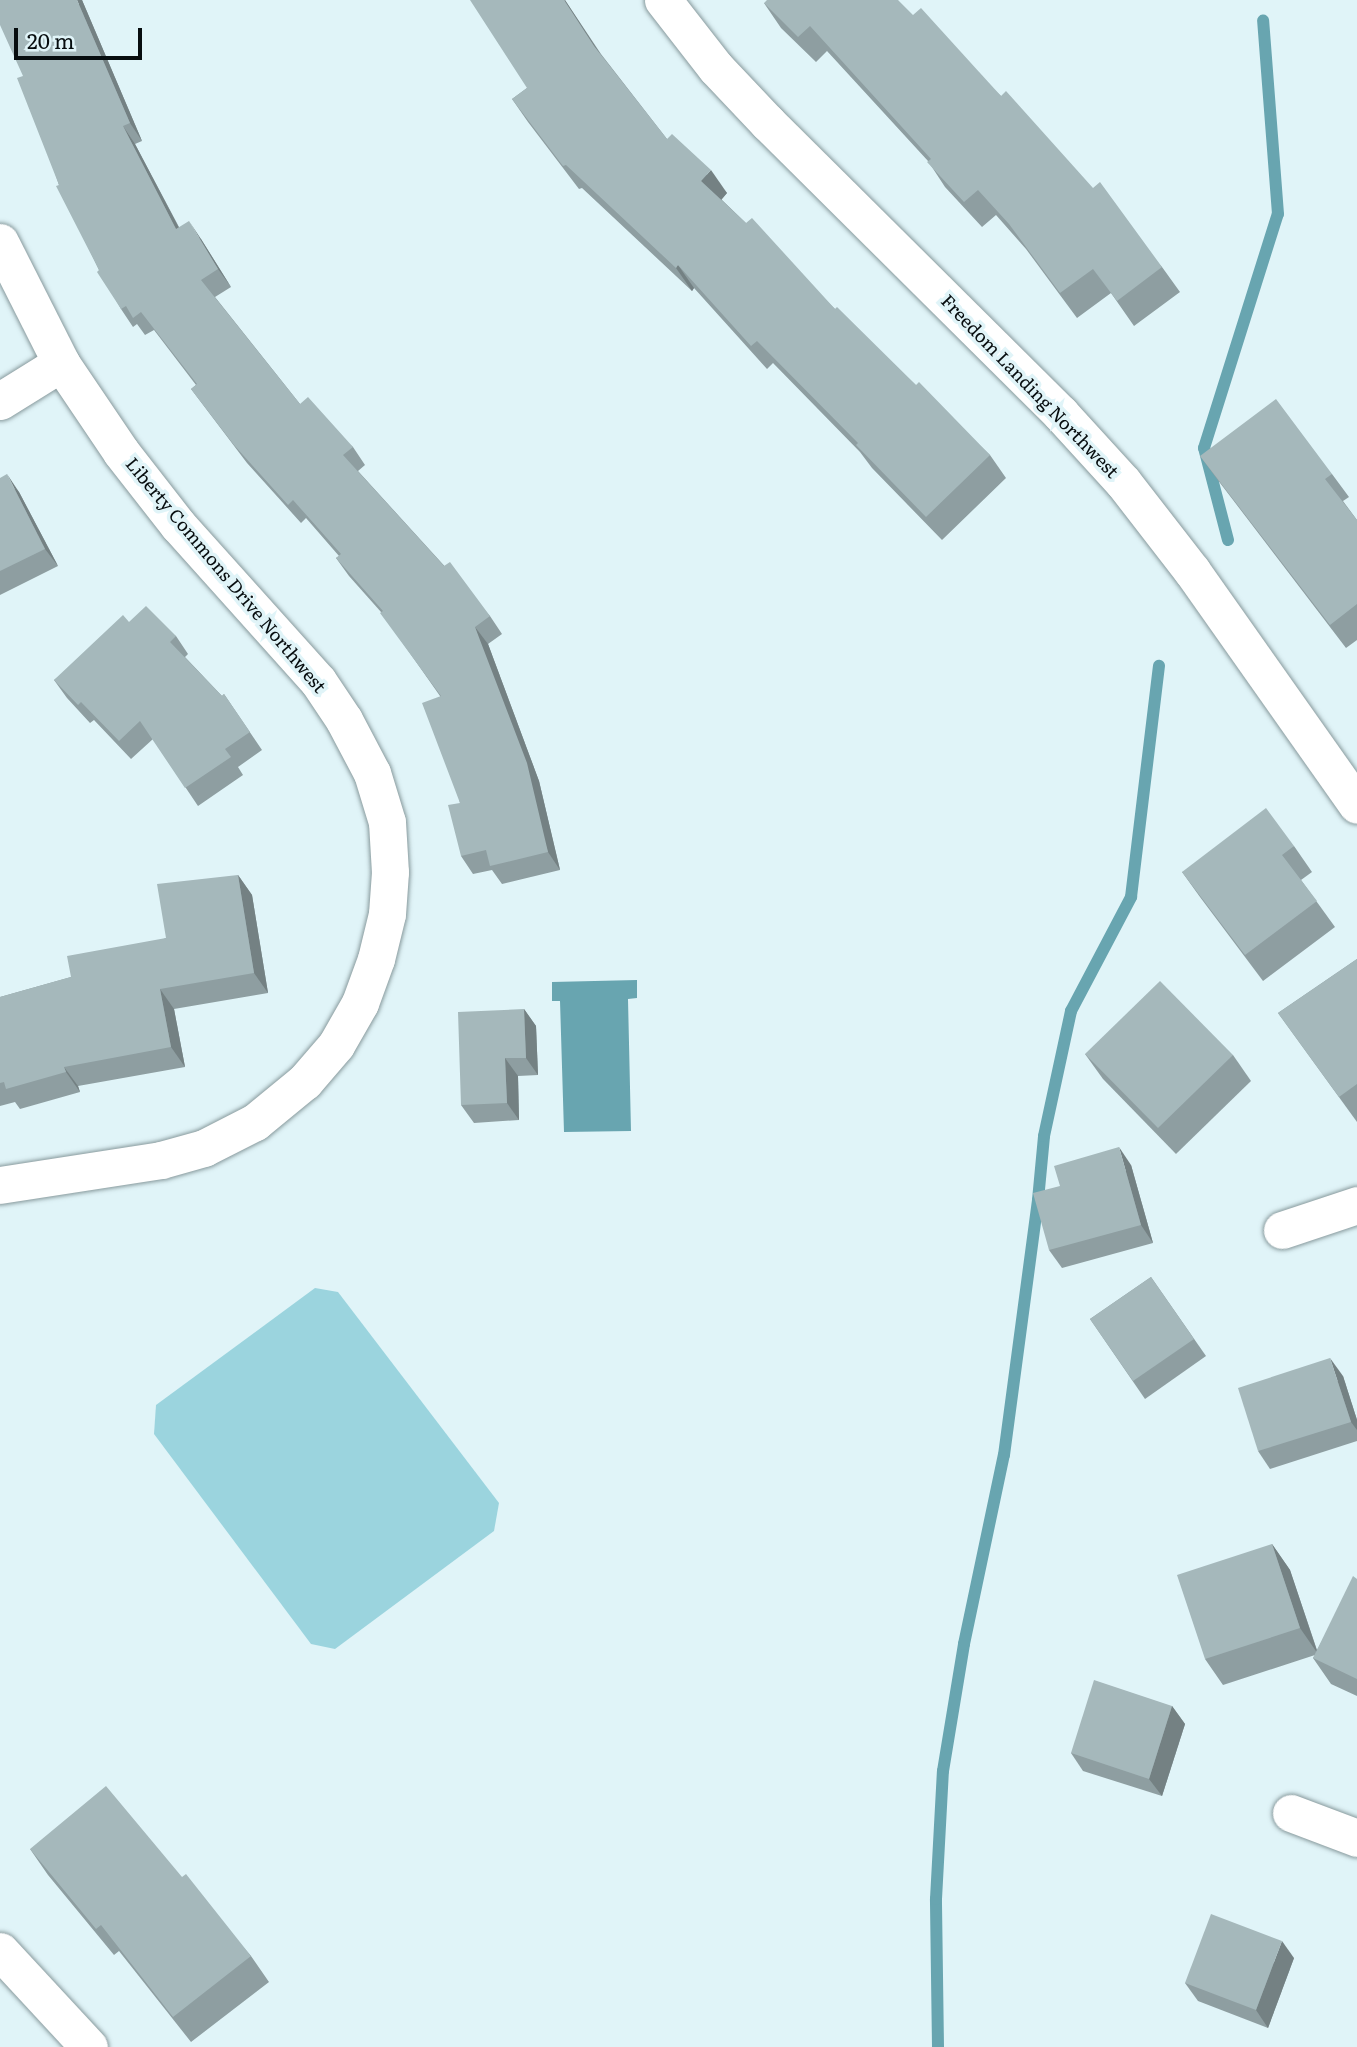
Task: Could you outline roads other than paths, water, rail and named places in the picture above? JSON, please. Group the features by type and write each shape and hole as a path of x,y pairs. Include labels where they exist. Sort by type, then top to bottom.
{"street":[{"name":"Freedom Landing Northwest","path":"663,0 716,68 768,123 1060,413 1123,482 1192,571 1357,806"},
{"name":"Liberty Commons Drive Northwest","path":"0,242 61,363 121,452 178,526 318,681 344,720 372,773 387,822 390,872 387,914 376,959 360,1003 336,1045 304,1081 255,1122 204,1147 161,1160 0,1185"},
{"path":"0,401 61,363"},
{"path":"1282,1230 1357,1205"},
{"path":"1291,1813 1357,1838"},
{"path":"0,1951 89,2047"}],"waterway":[{"path":"1228,540 1204,448 1278,214 1263,21"},
{"path":"938,2047 936,1899 943,1771 964,1644 1004,1455 1044,1136 1071,1011 1131,897 1159,666"}]}
